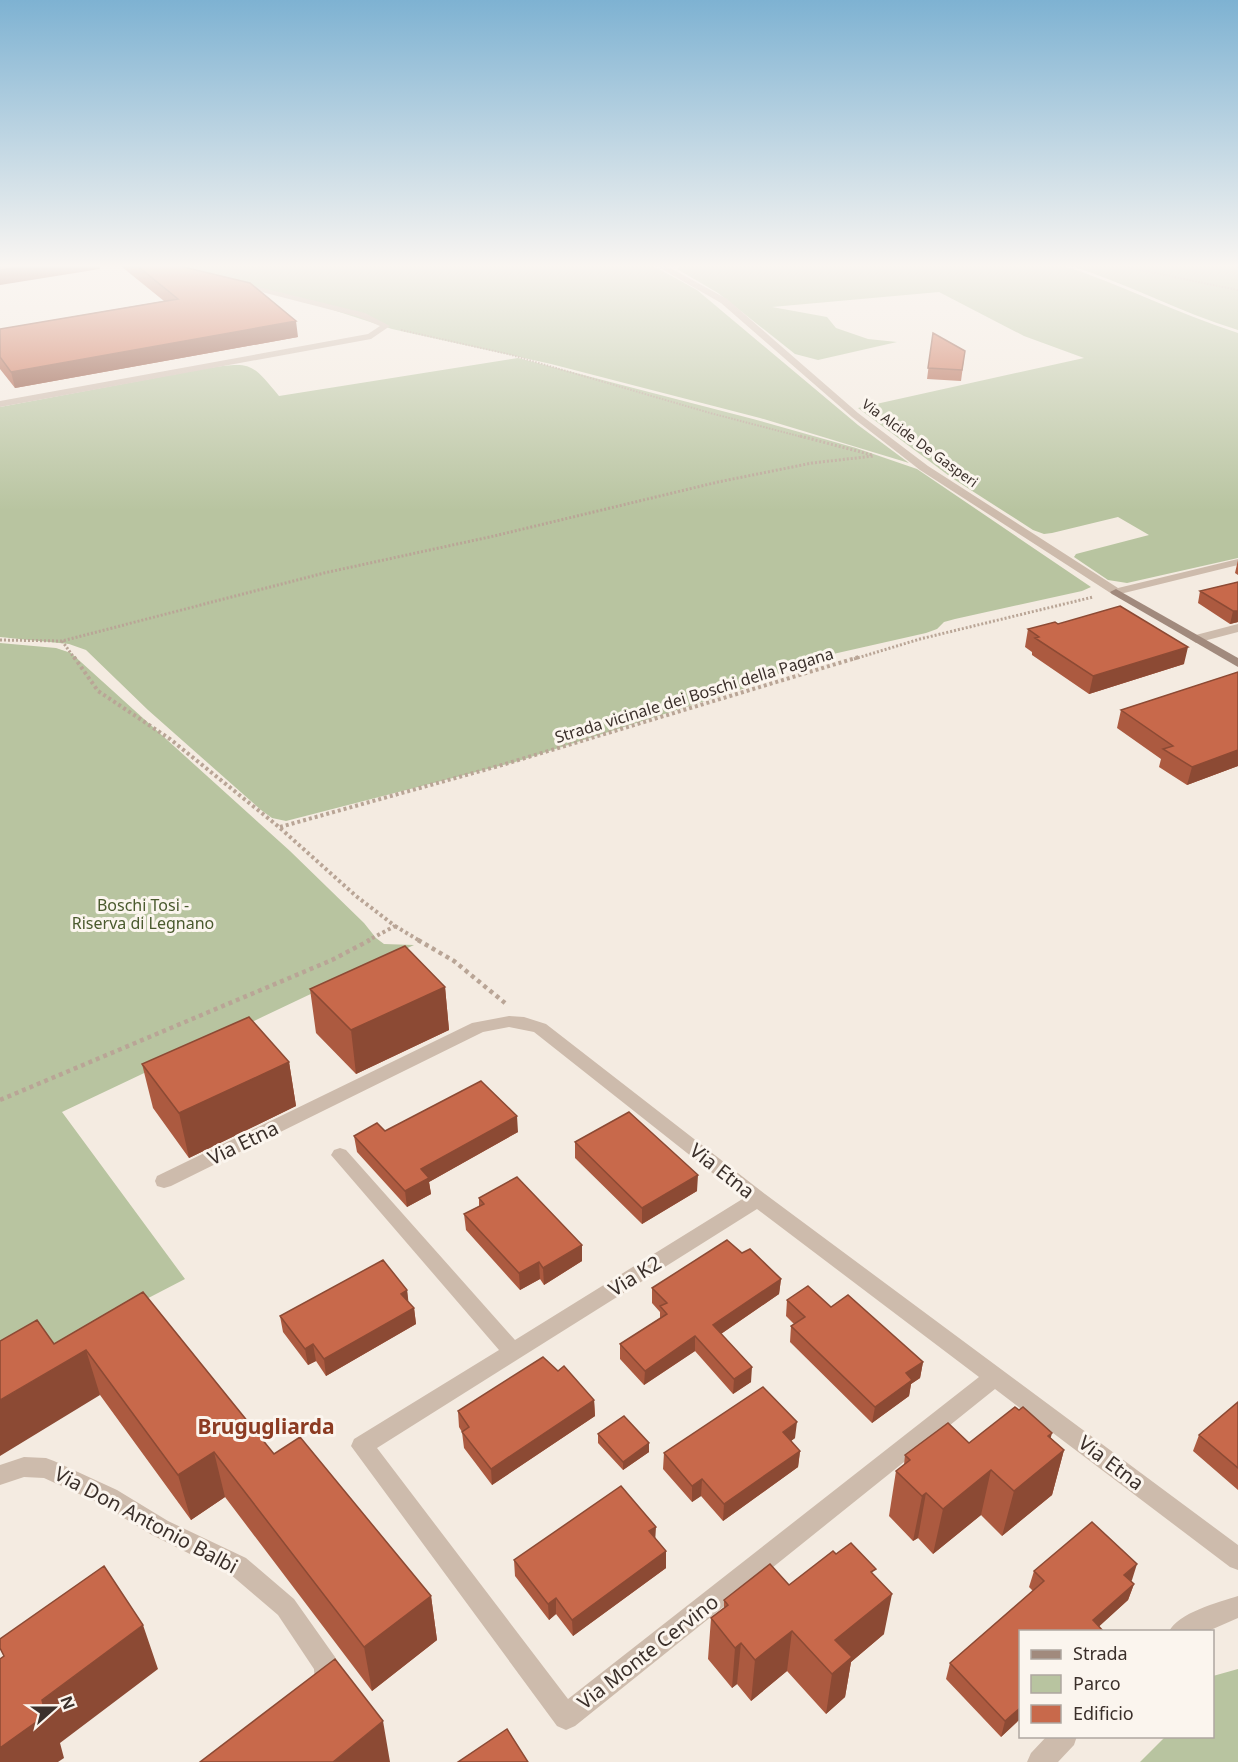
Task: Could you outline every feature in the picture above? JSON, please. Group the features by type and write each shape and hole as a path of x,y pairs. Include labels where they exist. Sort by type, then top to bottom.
{"street":[{"path":"0,404 314,346"},
{"name":"Via Alcide De Gasperi","path":"776,346 855,415 924,468 1116,592"},
{"path":"1116,592 1238,562"},
{"path":"1116,592 1238,663"},
{"path":"1196,639 1238,628"},
{"name":"Via Etna","path":"164,1181 478,1028 504,1021 526,1022 540,1028 758,1199 1238,1559"},
{"path":"340,1155 513,1352"},
{"name":"Via K2","path":"362,1446 758,1199"},
{"name":"Via Monte Cervino","path":"362,1446 566,1717 996,1376"},
{"name":"Via Don Antonio Balbi","path":"0,1476 24,1467 46,1468 109,1497 160,1528 238,1566 286,1607 326,1666 328,1683 321,1695 313,1701"},
{"path":"1185,1630 1209,1617 1238,1606"},
{"path":"1040,1762 1064,1738"}],"path":[{"path":"0,640 62,641 324,573 494,536 718,482 812,463 874,456 710,413 508,354 470,346"},
{"name":"Strada vicinale dei Boschi della Pagana","path":"279,827 502,765 920,639 1116,592"},
{"path":"62,641 98,691 170,739 279,827 350,891 395,926 454,961 526,1022"},
{"path":"0,1101 332,960 395,926"}],"green space":[{"path":"470,346 764,346 858,425 909,463 760,418 551,364"},
{"path":"785,346 878,346 818,360 795,354"},
{"path":"1052,346 1238,346 1238,558 1127,583 1108,580 1074,557 1076,554 1149,535 1118,517 1052,533 1044,534 1033,530 952,478 858,408 1084,358"},
{"path":"518,358 753,419 856,448 917,469 1091,587 1082,591 944,622 937,629 926,633 811,659 790,667 764,682 515,762 286,821 272,818 261,810 148,710 86,650 69,644 0,637 0,407 222,366 249,367 262,376 279,396"},
{"name":"Boschi Tosi - Riserva di Legnano","path":"0,643 56,648 71,653 290,851 364,923 376,938 384,944 414,945 62,1112 185,1279 0,1375"},
{"path":"1238,1669 1238,1762 1140,1762 1164,1738 1214,1738 1214,1676"}],"building":[{"path":"0,346 155,346 11,372 0,357"},
{"path":"931,346 957,346 965,351 962,370 928,368"},
{"path":"1238,582 1238,611 1233,611 1200,591"},
{"path":"1120,606 1188,647 1093,676 1035,638 1039,637 1028,629 1055,622 1058,624"},
{"path":"1238,672 1238,750 1192,767 1163,749 1173,746 1121,710"},
{"path":"405,946 445,987 351,1030 310,989"},
{"path":"249,1017 289,1062 179,1113 142,1064"},
{"path":"481,1081 517,1116 421,1169 429,1178 405,1191 354,1136 377,1123 385,1131"},
{"path":"629,1112 698,1175 642,1208 575,1142"},
{"path":"517,1177 582,1245 543,1268 539,1262 519,1273 464,1214 484,1204 479,1198"},
{"path":"727,1240 742,1253 750,1249 781,1279 713,1325 752,1367 734,1379 695,1336 645,1371 620,1344 667,1314 660,1306 667,1303 652,1288"},
{"path":"383,1260 407,1290 401,1294 414,1308 324,1359 313,1344 305,1349 280,1316"},
{"path":"808,1286 831,1307 848,1295 923,1362 906,1373 912,1380 875,1407 791,1326 805,1317 787,1300"},
{"path":"143,1292 274,1454 300,1437 431,1596 364,1647 214,1452 178,1475 86,1350 0,1400 0,1341 37,1320 54,1344"},
{"path":"543,1357 558,1371 564,1366 594,1400 491,1469 462,1432 469,1427 458,1411"},
{"path":"763,1387 797,1422 783,1432 800,1451 724,1504 702,1479 692,1486 664,1453"},
{"path":"1238,1402 1238,1468 1199,1435"},
{"path":"1015,1407 1019,1410 1023,1407 1052,1433 1048,1436 1064,1450 1014,1491 991,1470 943,1509 926,1493 922,1496 896,1471 910,1460 905,1455 948,1423 969,1443"},
{"path":"624,1416 649,1443 623,1462 598,1434"},
{"path":"621,1486 656,1527 649,1531 666,1551 572,1620 556,1598 548,1604 514,1560"},
{"path":"1092,1522 1137,1564 1124,1575 1134,1584 1093,1620 1102,1630 1019,1630 1019,1709 1005,1721 950,1663 1044,1581 1034,1571"},
{"path":"851,1543 876,1569 871,1572 892,1594 835,1640 852,1657 832,1674 792,1631 755,1660 741,1643 735,1648 711,1618 728,1605 724,1600 770,1564 789,1585 833,1551 836,1554"},
{"path":"104,1566 143,1625 42,1700 46,1715 0,1748 0,1659 4,1656 0,1648 0,1639"},
{"path":"335,1659 383,1721 333,1762 200,1762"},
{"path":"507,1729 528,1762 458,1762"}],"district":[{"name":"Brugugliarda","path":"266,1427"}]}
